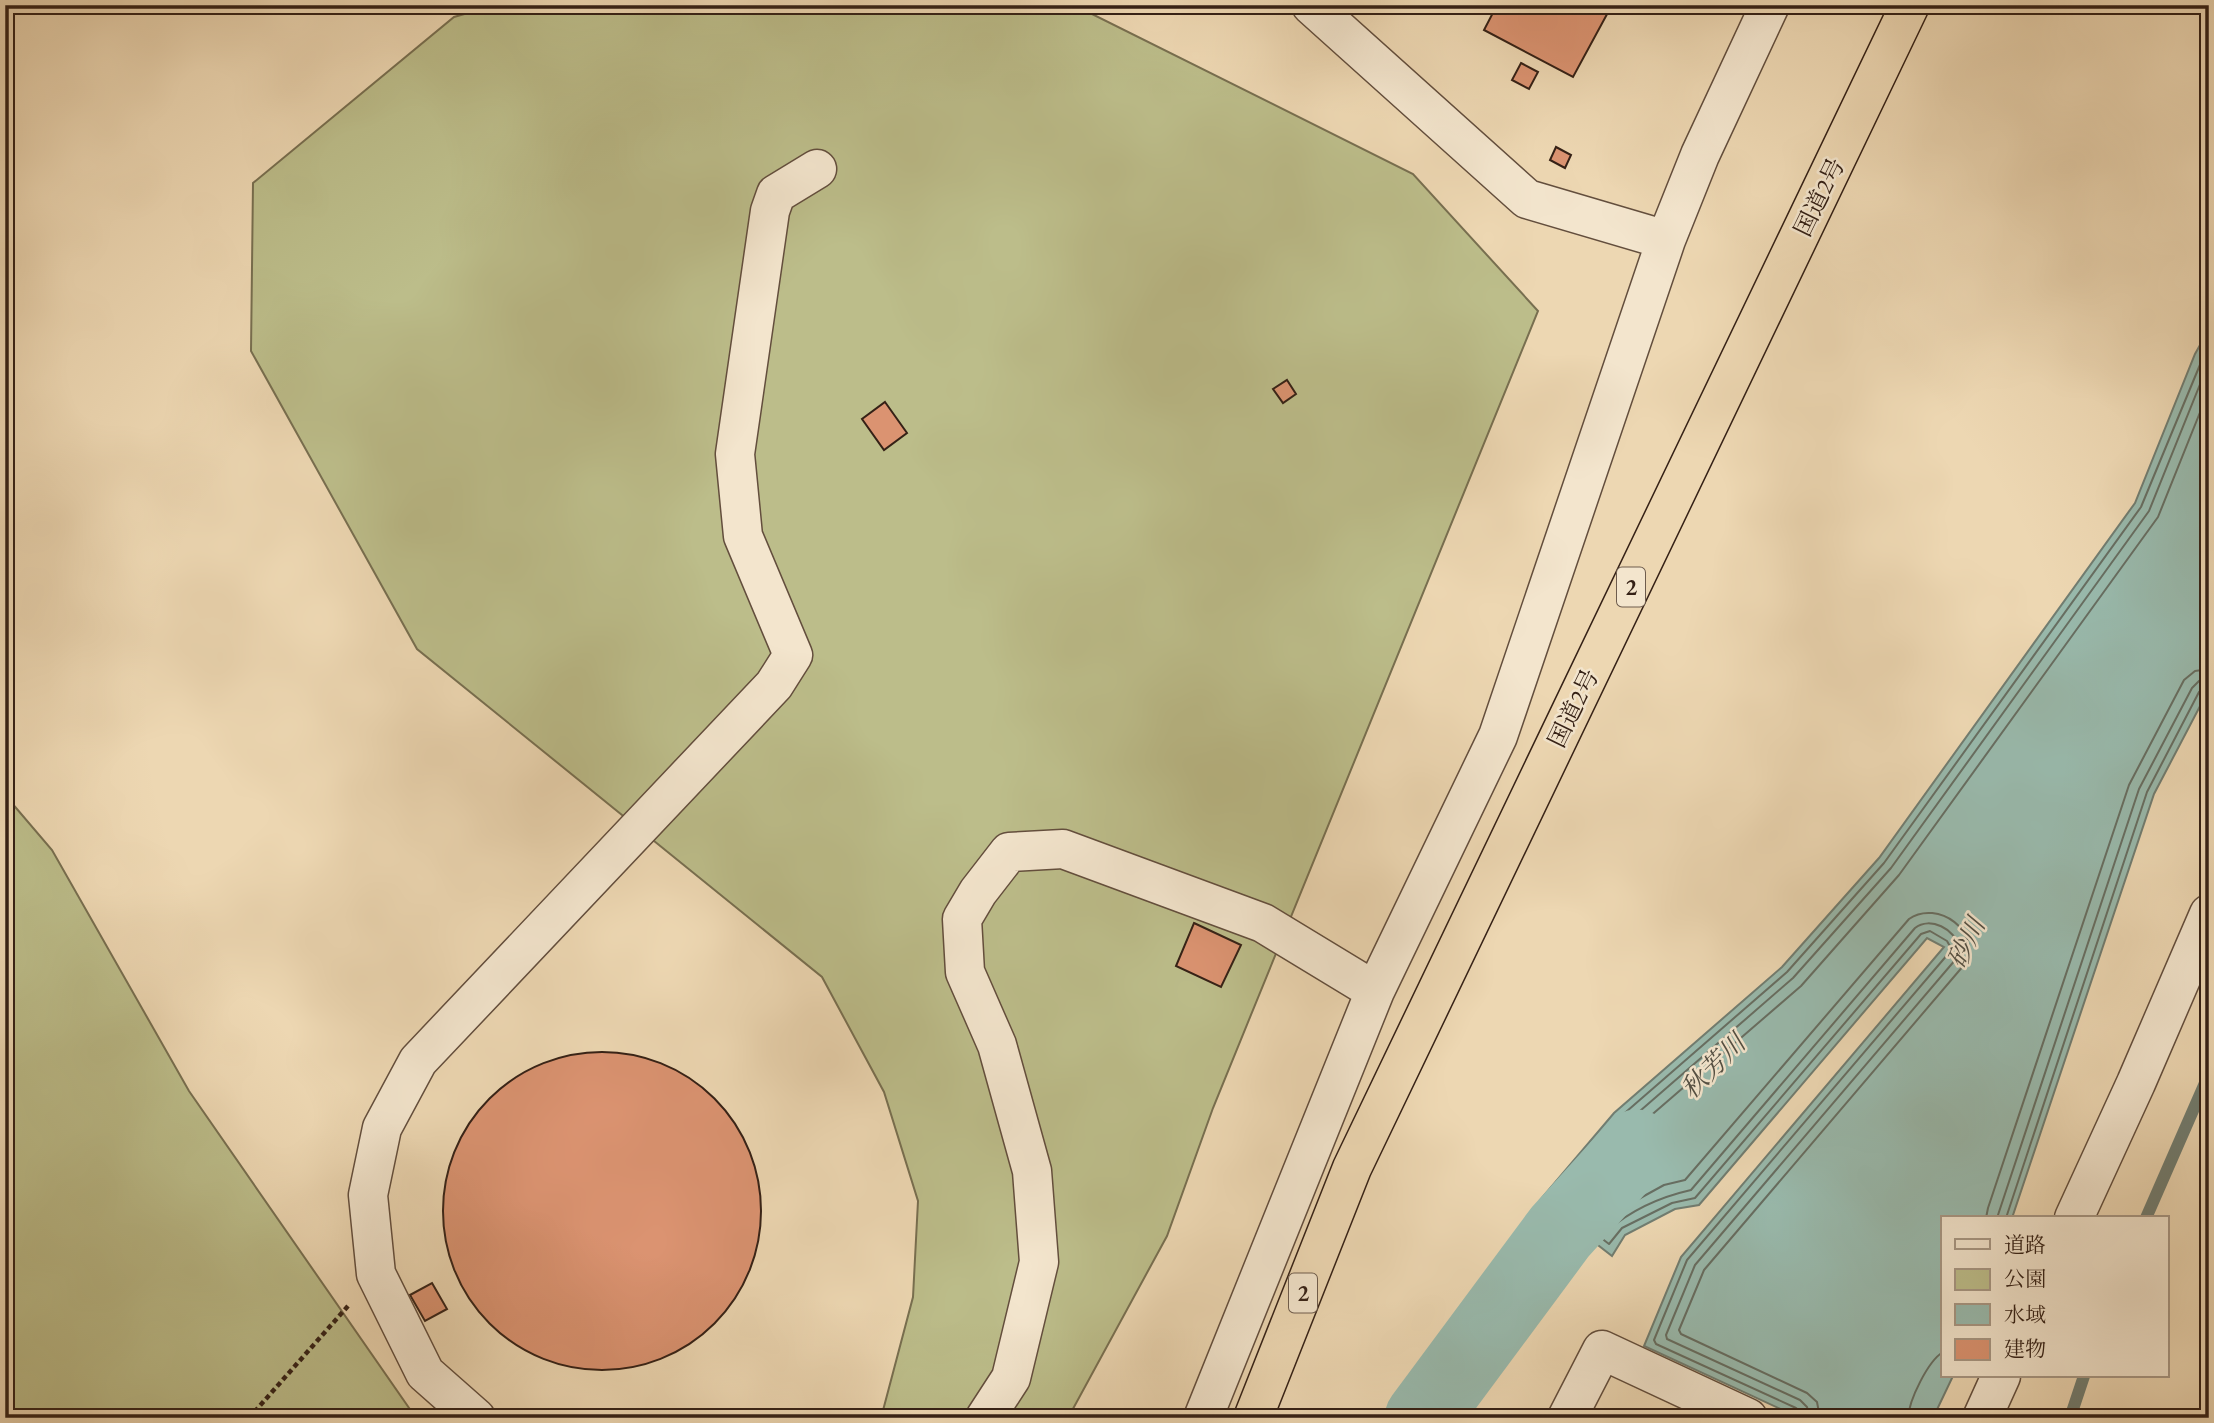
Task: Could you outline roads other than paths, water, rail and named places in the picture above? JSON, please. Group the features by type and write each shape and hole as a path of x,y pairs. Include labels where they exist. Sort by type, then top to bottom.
{"highway":[{"name":"国道2号","path":"1253,1418 1352,1168 1910,5"}],"street":[{"path":"1311,5 1527,199 1667,240"},
{"path":"1203,1418 1375,991 1498,736 1667,240 1700,155 1770,5"},
{"path":"476,1418 425,1373 376,1274 368,1195 382,1128 418,1061 774,685 793,655 743,536 734,454 770,211 776,194 817,169"},
{"path":"985,1418 1011,1378 1039,1262 1032,1171 997,1045 965,972 962,919 978,892 1009,852 1063,849 1263,923 1375,991"},
{"path":"2075,1216 2209,914"},
{"path":"1567,1418 1602,1350 1748,1418"},
{"path":"1982,1418 2000,1378"}],"water":[{"name":"砂川","path":"2209,329 2209,689 2154,794 2013,1216 1941,1216 1941,1378 1952,1378 1933,1418 1800,1418 1644,1346 1681,1257 1944,947 1927,938 1699,1205 1675,1209 1625,1235 1612,1256 1540,1200 1614,1113 1782,967 1879,858 2135,503 2195,354"}],"waterway":[{"path":"2147,1216 2209,1074"},
{"name":"秋芳川","path":"1422,1418 1560,1232 1637,1147"},
{"path":"2070,1418 2083,1378"}]}
